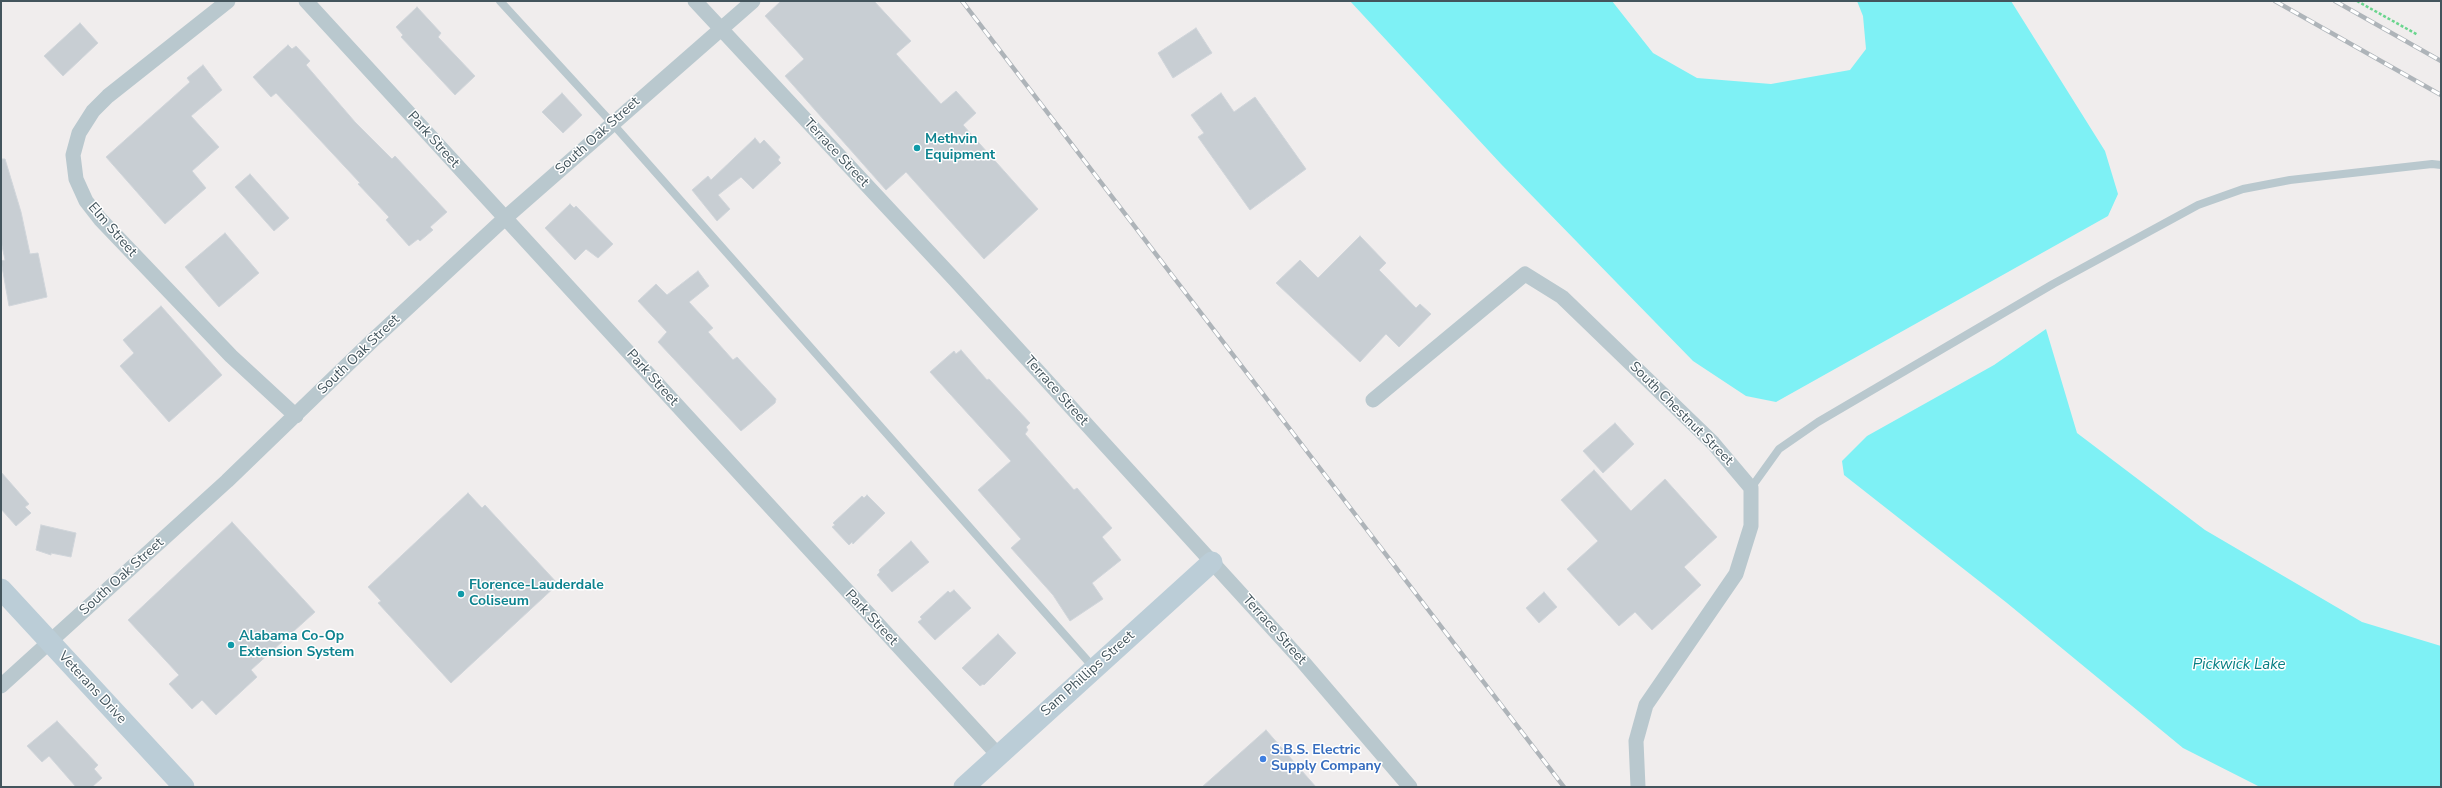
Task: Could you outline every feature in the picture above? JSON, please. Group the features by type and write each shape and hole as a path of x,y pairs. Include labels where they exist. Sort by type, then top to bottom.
{"street":[{"name":"Elm Street","path":"228,1 108,96 93,111 79,133 73,155 76,179 86,201 100,219 231,356 296,416"},
{"name":"Park Street","path":"306,1 504,219 586,306 999,756"},
{"name":"Terrace Street","path":"695,1 955,280 1303,662 1410,787"},
{"name":"South Oak Street","path":"1,686 49,641 98,600 296,416 373,340 504,219 753,1"},
{"name":"South Chestnut Street","path":"1373,400 1525,274 1562,297 1713,443 1751,488"},
{"path":"1638,787 1636,741 1646,706 1736,574 1751,526 1751,488"},
{"name":"Sam Phillips Street","path":"964,787 1212,562"},
{"name":"Veterans Drive","path":"1,589 184,787"}],"lane":[{"path":"500,1 612,123 1094,668"},
{"path":"1751,488 1779,449 1818,422 2053,284 2198,205 2243,188 2290,180 2432,164 2441,165"}],"path":[{"path":"2357,1 2418,35"}],"water":[{"path":"1350,1 1612,1 1653,53 1697,78 1771,84 1850,70 1866,49 1863,16 1857,1 2011,1 2105,151 2118,194 2108,216 1776,402 1746,396 1693,361 1501,164"},
{"name":"Pickwick Lake","path":"2046,329 2077,433 2205,530 2362,622 2441,646 2441,787 2260,787 2183,748 2007,603 1844,475 1842,461 1867,436 1994,365"}],"building":[{"name":"Methvin Equipment","path":"781,1 874,1 911,41 896,54 941,104 956,91 976,113 963,125 1038,209 984,259 906,172 886,190 785,76 804,59 765,16"},
{"path":"417,7 441,33 438,37 475,76 455,95 401,37 403,35 396,27"},
{"path":"80,23 98,43 63,76 44,56"},
{"path":"1196,28 1212,53 1173,78 1158,53"},
{"path":"288,45 292,49 296,46 310,61 306,65 355,122 392,159 395,156 447,212 430,227 433,230 420,241 418,239 409,246 386,220 389,217 358,184 360,183 276,93 271,97 253,77"},
{"path":"203,65 222,90 191,116 219,147 192,171 206,188 165,224 106,157 190,82 187,78"},
{"path":"562,93 582,115 563,133 542,112"},
{"path":"1221,93 1234,112 1255,97 1306,169 1250,210 1198,137 1204,133 1191,115"},
{"path":"755,138 760,144 764,140 780,157 778,160 781,163 753,189 741,177 718,195 730,209 717,221 692,190 708,176 711,180"},
{"path":"1,159 5,159 21,212 30,254 38,253 47,297 9,306 1,261 5,260 1,241"},
{"path":"250,174 289,218 274,231 235,187"},
{"path":"570,204 574,208 576,206 613,244 598,258 586,249 575,260 545,228"},
{"path":"225,233 259,273 219,307 185,267"},
{"path":"1360,236 1386,263 1379,270 1416,308 1420,304 1431,314 1399,347 1386,334 1360,362 1276,283 1300,260 1318,278"},
{"path":"698,271 709,286 689,302 713,328 708,332 733,360 737,357 776,399 775,403 741,431 658,342 667,332 638,301 656,284 667,295"},
{"path":"161,306 222,375 169,422 120,366 134,353 123,340"},
{"path":"961,350 987,380 989,379 1030,423 1026,427 1028,430 1025,434 1074,490 1077,488 1112,528 1102,537 1121,560 1092,583 1103,599 1070,621 1053,595 1011,548 1021,539 978,490 1011,461 930,372 954,351 956,354"},
{"path":"1615,423 1634,444 1603,473 1583,451"},
{"path":"1594,470 1631,511 1665,479 1717,537 1684,567 1701,585 1652,630 1635,612 1619,626 1567,569 1598,541 1561,500"},
{"path":"1,472 29,504 25,507 31,513 16,526 1,509"},
{"name":"Florence-Lauderdale Coliseum","path":"468,493 482,508 485,505 558,584 451,683 378,603 381,601 368,587"},
{"path":"867,495 885,513 853,544 852,542 849,545 832,527 835,525 833,523 862,496 864,498"},
{"path":"232,522 315,612 251,670 257,677 216,715 202,700 192,709 169,684 179,675 128,620"},
{"path":"41,525 76,533 71,557 51,553 51,555 36,550"},
{"path":"911,541 929,562 892,592 877,575 880,572 879,570"},
{"path":"954,590 971,608 935,640 918,622 922,619 920,617 948,591 950,593"},
{"path":"1544,592 1557,607 1539,623 1526,608"},
{"path":"998,634 1016,653 984,685 983,684 980,686 962,668"},
{"path":"57,721 98,765 94,769 102,778 92,787 76,787 49,756 42,762 27,746"},
{"name":"S.B.S. Electric Supply Company","path":"1266,730 1316,787 1202,787"}],"railway":[{"path":"962,1 1564,787"},
{"path":"2275,1 2441,95"},
{"path":"2335,1 2441,61"}],"place":[{"name":"Methvin Equipment","path":"917,148"},
{"name":"Florence-Lauderdale Coliseum","path":"461,594"},
{"name":"Alabama Co-Op Extension System","path":"231,645"},
{"name":"S.B.S. Electric Supply Company","path":"1263,759"}]}
